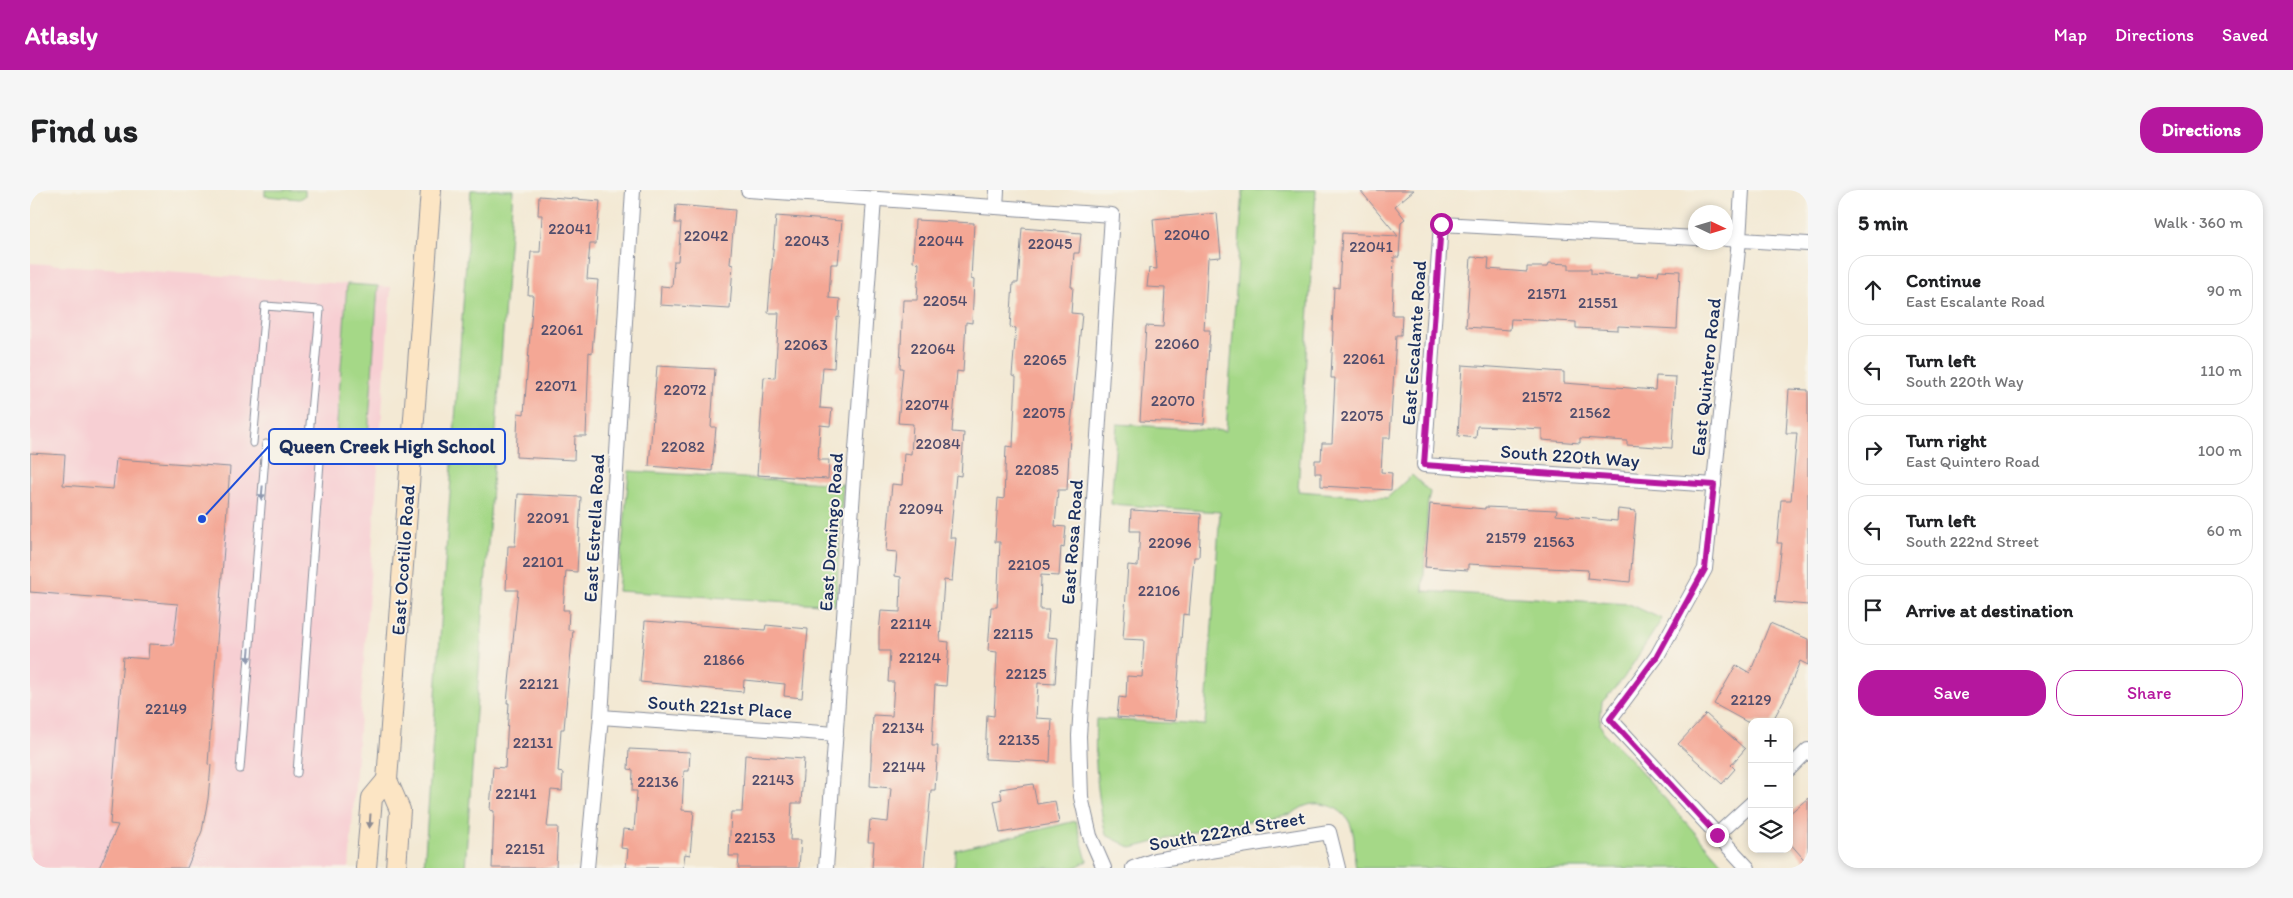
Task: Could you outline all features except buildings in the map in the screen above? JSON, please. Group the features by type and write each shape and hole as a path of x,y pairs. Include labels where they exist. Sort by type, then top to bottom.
{"main road":[{"name":"East Ocotillo Road","path":"396,868 400,810 387,780 430,190"},
{"path":"366,868 372,798 387,780"}],"street":[{"name":"East Estrella Road","path":"587,868 601,717 633,190"},
{"path":"748,190 996,207 997,190"},
{"name":"East Quintero Road","path":"1733,235 1742,190"},
{"name":"East Domingo Road","path":"826,868 874,199"},
{"name":"East Rosa Road","path":"996,207 1112,215 1079,736 1081,797 1090,836 1104,868"},
{"name":"East Escalante Road","path":"1424,465 1441,224 1688,238"},
{"path":"1733,240 1808,244"},
{"name":"East Quintero Road","path":"1717,835 1610,719 1657,656 1705,569 1714,485 1731,250"},
{"name":"South 220th Way","path":"1424,465 1714,485"},
{"name":"South 221st Place","path":"601,717 836,734"},
{"path":"1793,765 1808,750"},
{"path":"1748,807 1717,835 1748,868"},
{"name":"South 222nd Street","path":"1133,868 1155,860 1329,832 1338,868"}],"lane":[{"path":"253,443 265,306 320,310 308,447"},
{"path":"240,769 266,444"},
{"path":"297,773 321,448"}],"shaded area":[{"path":"30,263 391,287 349,868 30,868"}],"green space":[{"path":"265,190 305,190 305,196 300,199 265,196"},
{"path":"471,190 513,190 465,868 424,868"},
{"path":"1243,190 1316,190 1298,491 1387,498 1412,475 1430,492 1423,591 1629,604 1662,619 1623,679 1602,702 1600,725 1605,734 1631,760 1726,868 1356,868 1354,838 1349,822 1340,811 1333,807 1319,804 1305,806 1291,814 1190,833 1132,848 1106,835 1097,777 1095,749 1096,719 1205,725 1220,512 1111,504 1117,424 1226,431"},
{"path":"347,284 378,286 368,437 336,437"},
{"path":"629,471 843,484 836,605 618,591"},
{"path":"1076,821 1087,861 1074,868 954,868 956,850"}],"place":[{"name":"Queen Creek High School","path":"202,519"}],"route":[{"path":"1441,224 1424,465 1714,485 1705,569 1657,656 1610,719 1717,835"}]}
